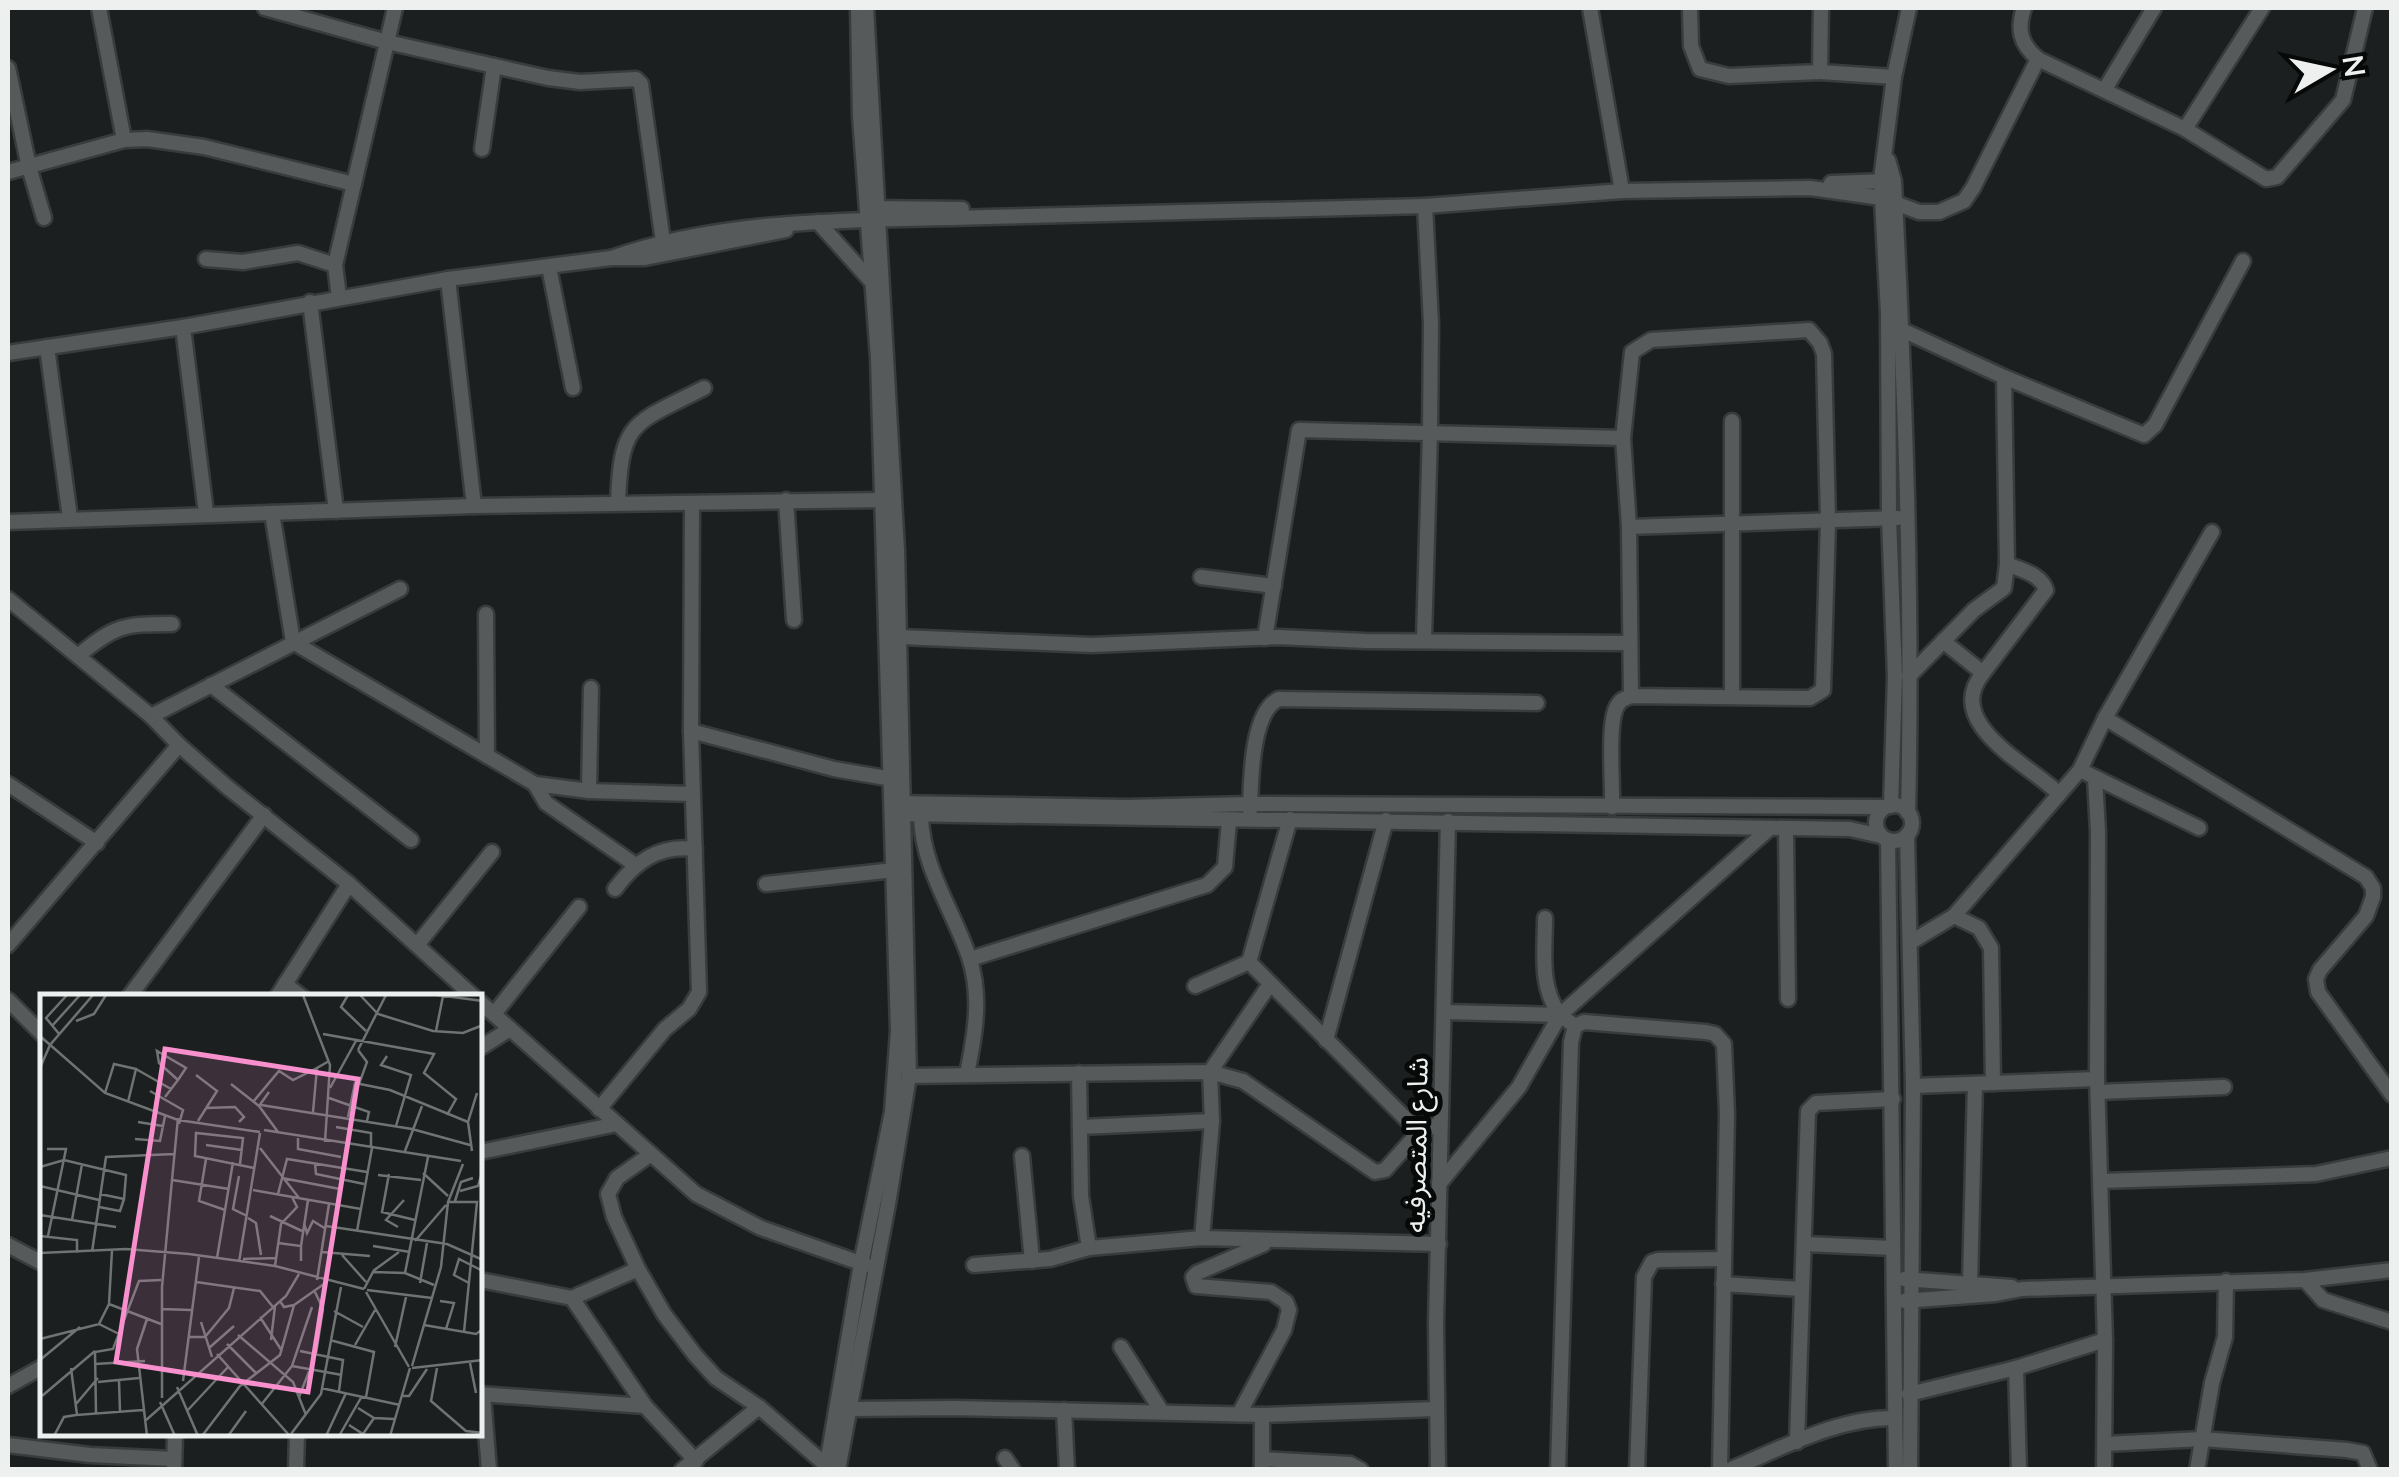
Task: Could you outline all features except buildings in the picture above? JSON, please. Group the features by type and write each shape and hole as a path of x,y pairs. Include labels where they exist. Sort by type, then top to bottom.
{"street":[{"path":"99,8 124,140"},
{"path":"265,8 387,42 565,81 639,81 662,242"},
{"path":"339,297 334,265 395,8"},
{"path":"830,1468 908,1076 898,809 900,638 862,8"},
{"path":"1590,8 1622,191"},
{"path":"1690,8 1690,46 1700,69 1710,74 1820,72 1894,77"},
{"path":"1820,72 1821,8"},
{"path":"1896,1470 1894,1418 1902,1302 1912,1278 1908,835 1912,824 1908,813 1902,330 1886,152 1894,77 1909,8"},
{"path":"2024,8 2019,28 2024,44 2038,59 2184,129 2266,178 2277,177 2343,100 2365,8"},
{"path":"2105,90 2154,8"},
{"path":"2184,129 2262,8"},
{"path":"611,258 662,242 738,229 872,214 1424,206 1622,191 1810,188 1889,200 1919,212 1939,212 1964,201 2038,59"},
{"path":"482,149 494,66"},
{"path":"8,68 44,218"},
{"path":"8,172 124,140 173,141 354,184"},
{"path":"1810,188 1832,183 1888,181"},
{"path":"1889,200 1889,518 1896,717 1888,806 1876,824 1884,838 1893,1099 1893,1248 1895,1279 1902,1302 1910,1470"},
{"path":"1424,206 1430,323 1424,639"},
{"path":"830,1468 849,1409 896,1077 898,1031 894,870 898,809 892,779 872,214"},
{"path":"818,222 873,282"},
{"path":"8,353 448,279 611,258 645,258 781,232 800,224"},
{"path":"206,259 243,262 298,253 334,265"},
{"path":"1902,330 2144,435 2154,425 2244,261"},
{"path":"549,267 574,388"},
{"path":"448,279 474,506"},
{"path":"310,302 336,510"},
{"path":"182,326 206,512"},
{"path":"1612,807 1615,710 1620,701 1631,696 1810,698 1824,690 1828,520 1824,354 1809,330 1644,342 1632,352 1624,438 1631,696"},
{"path":"47,348 70,518"},
{"path":"1909,676 1974,610 2004,588 2004,377"},
{"path":"618,502 619,464 625,439 652,414 704,388"},
{"path":"1732,421 1732,696"},
{"path":"1265,638 1299,430 1624,438"},
{"path":"786,500 794,620"},
{"path":"8,522 206,512 272,514 618,502 882,500"},
{"path":"599,1109 700,992 692,794 692,503"},
{"path":"272,514 293,642"},
{"path":"1629,527 1906,518"},
{"path":"1911,942 1954,916 2080,770 2105,718 2212,532"},
{"path":"2007,564 2035,576 2046,590 1982,673 1973,694 1980,724 2002,751 2033,770 2058,793"},
{"path":"1201,577 1274,586"},
{"path":"151,716 400,589"},
{"path":"8,599 151,716 178,745 349,884 470,994"},
{"path":"486,614 487,756"},
{"path":"78,656 118,627 172,624"},
{"path":"900,638 1092,645 1265,638 1630,643"},
{"path":"1943,641 1982,673"},
{"path":"293,642 534,784 589,791 692,794"},
{"path":"212,684 411,840"},
{"path":"589,791 591,688"},
{"path":"1250,821 1254,754 1263,712 1279,698 1536,703"},
{"path":"2105,718 2366,878 2373,888 2370,909 2316,979 2318,992 2392,1094"},
{"path":"691,731 834,769 892,779"},
{"path":"8,945 178,745"},
{"path":"2080,770 2199,828"},
{"path":"2095,778 2104,1470"},
{"path":"8,784 96,843"},
{"path":"534,784 546,804 634,864"},
{"path":"898,809 1250,804 1888,806 1908,813"},
{"path":"898,809 921,816 1448,820 1850,829 1898,840 1908,835"},
{"path":"131,994 264,815"},
{"path":"921,816 925,849 970,960 977,1024 967,1074"},
{"path":"1249,962 1290,819"},
{"path":"1326,1040 1386,820"},
{"name":"شارع المتصرفيه","path":"1438,1470 1439,1124 1448,820"},
{"path":"970,960 1208,886 1225,868 1229,821"},
{"path":"1439,1184 1519,1087 1560,1015 1770,828"},
{"path":"1786,829 1788,999"},
{"path":"614,889 634,864 672,849 695,849"},
{"path":"417,945 492,852"},
{"path":"766,884 894,870"},
{"path":"281,990 349,884"},
{"path":"494,1014 579,907"},
{"path":"1954,916 1979,928 1992,954 1993,1083"},
{"path":"1545,918 1545,986 1560,1015 1576,1026"},
{"path":"1249,962 1420,1132"},
{"path":"1195,986 1249,962"},
{"path":"1202,1238 1212,1121 1210,1072 1270,984"},
{"path":"8,1000 40,1032"},
{"path":"482,1004 674,1176 717,1206 761,1228 868,1266"},
{"path":"1445,1012 1560,1015"},
{"path":"1576,1026 1584,1022 1706,1032 1715,1034 1724,1044 1720,1470"},
{"path":"1558,1470 1570,1060 1576,1026"},
{"path":"482,1047 510,1029"},
{"path":"908,1076 1210,1072 1243,1081 1375,1172 1384,1170 1420,1132 1439,1124"},
{"path":"1079,1073 1080,1196 1089,1248"},
{"path":"1913,1086 1993,1083 2224,1086"},
{"path":"1970,1284 1975,1084"},
{"path":"1798,1442 1808,1112 1811,1106 1893,1099"},
{"path":"1081,1127 1212,1121"},
{"path":"482,1152 617,1124"},
{"path":"651,1154 617,1178 608,1194 638,1269 664,1314 705,1366 830,1468"},
{"path":"1022,1156 1032,1261"},
{"path":"2101,1181 2316,1174 2392,1158"},
{"path":"974,1265 1032,1261 1089,1248 1202,1238 1439,1244"},
{"path":"1239,1414 1284,1330 1289,1310 1286,1302 1270,1292 1196,1286 1193,1277 1196,1272 1269,1242"},
{"path":"8,1244 40,1261"},
{"path":"1805,1244 1893,1248"},
{"path":"1637,1470 1644,1277 1652,1262 1658,1260 1723,1259"},
{"path":"482,1280 572,1298 638,1269"},
{"path":"1895,1279 2022,1289 2304,1280 2392,1270"},
{"path":"2304,1280 2323,1300 2392,1322"},
{"path":"2197,1470 2225,1337 2226,1281"},
{"path":"1723,1284 1800,1289"},
{"path":"1902,1302 2022,1289"},
{"path":"572,1298 645,1406 696,1460"},
{"path":"1909,1394 2016,1368 2105,1340"},
{"path":"1120,1348 1162,1412"},
{"path":"8,1386 40,1368"},
{"path":"2016,1368 2019,1470"},
{"path":"489,1470 482,1394 645,1406"},
{"path":"682,1470 759,1407"},
{"path":"849,1409 1262,1416 1436,1409"},
{"path":"1064,1410 1067,1470"},
{"path":"1262,1416 1262,1464 1350,1464 1361,1470"},
{"path":"1729,1470 1861,1422 1894,1418"},
{"path":"8,1444 174,1464 175,1437"},
{"path":"296,1470 298,1437"},
{"path":"2105,1444 2202,1439 2356,1451 2367,1458 2370,1470"}]}
